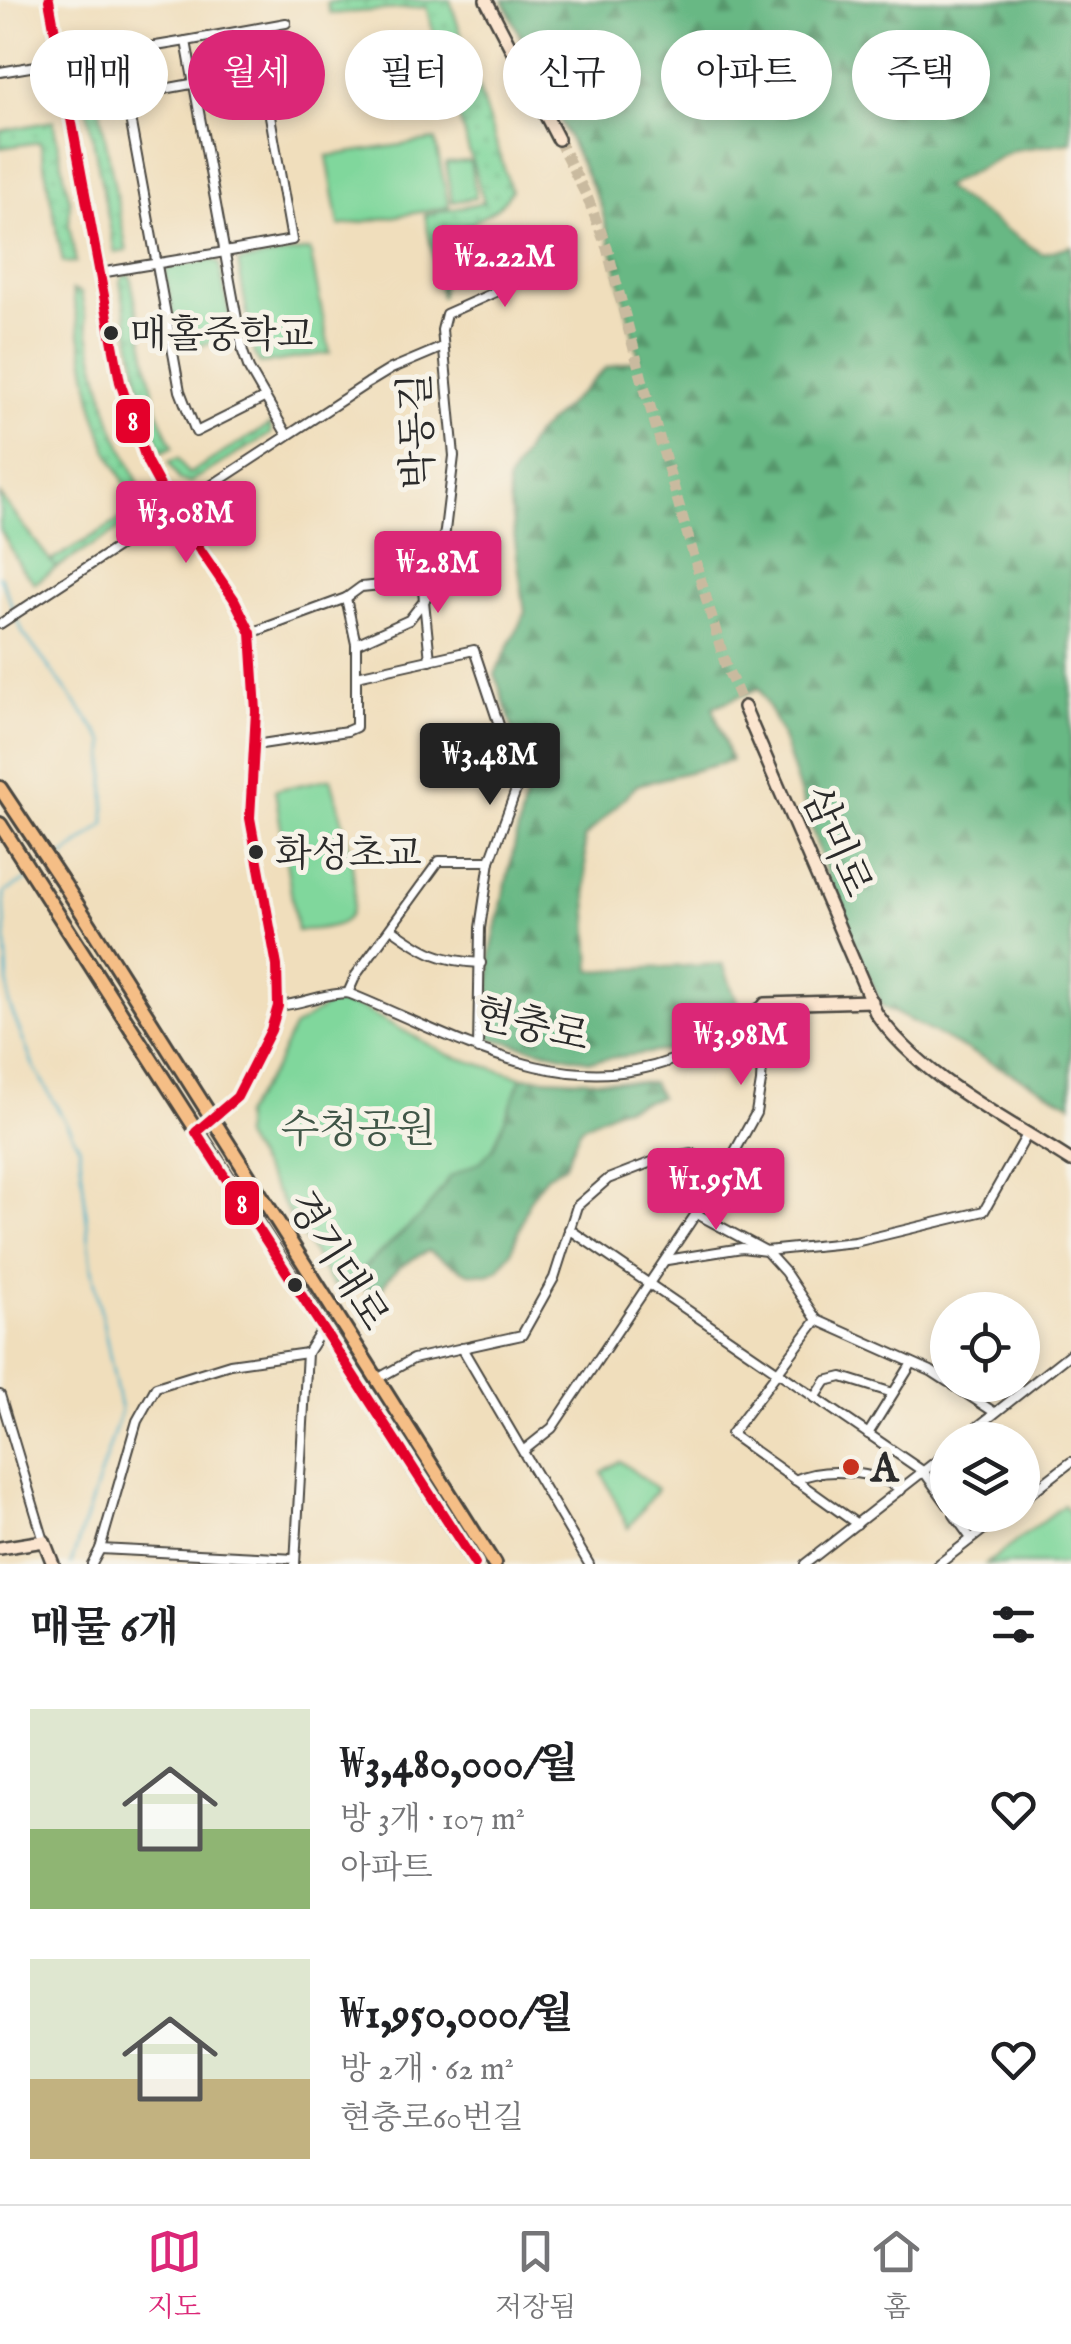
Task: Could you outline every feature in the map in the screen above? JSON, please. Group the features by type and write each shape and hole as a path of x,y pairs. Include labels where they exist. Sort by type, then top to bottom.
{"main road":[{"name":"경기대로","path":"0,788 494,1564"},
{"name":"경기대로","path":"0,824 475,1564"}],"street":[{"path":"49,0 55,30"},
{"path":"486,0 558,140"},
{"path":"168,44 286,22"},
{"path":"186,41 188,52"},
{"path":"0,72 30,66"},
{"path":"188,84 126,96 180,391 196,432 264,398"},
{"path":"72,120 120,382 132,421 147,462 173,510 234,600 250,633 255,746 250,818 277,966 278,1006 271,1030 237,1097 196,1132"},
{"path":"201,120 244,352 264,398 287,435"},
{"path":"100,273 292,240 271,120"},
{"path":"1,624 391,369 443,347 446,314 556,265"},
{"name":"박동길","path":"424,604 432,592 445,532 454,456 443,347"},
{"path":"250,633 346,598 361,587 422,580 430,660"},
{"path":"255,746 356,727 356,644 346,598"},
{"path":"356,644 408,620 424,604"},
{"path":"356,676 474,650 508,752 516,790 490,861 480,928 478,1050"},
{"name":"삼미로","path":"744,707 872,1001"},
{"path":"278,1006 301,1004 328,993 348,993 356,975 439,861 490,861"},
{"path":"391,928 422,951 449,962 482,964"},
{"name":"현충로","path":"348,993 478,1050 577,1074 628,1071 670,1061 766,1004"},
{"path":"522,1451 552,1428 698,1214 756,1113 766,1004 872,1001 889,1032 912,1056 1071,1160"},
{"path":"723,1029 755,1039 763,1052"},
{"path":"666,1260 742,1248 766,1252 855,1242 984,1211 1028,1132"},
{"path":"376,1379 413,1359 522,1335 554,1278 577,1206 608,1178 657,1160 691,1153 722,1174"},
{"path":"698,1214 766,1252 785,1272 817,1320 930,1372"},
{"path":"570,1229 924,1472 930,1480"},
{"path":"817,1320 731,1434 857,1524"},
{"path":"100,1550 295,1561 307,1353 323,1328"},
{"path":"462,1348 589,1564"},
{"path":"92,1564 100,1550 136,1421 156,1386 230,1364 307,1353"},
{"path":"982,1422 1071,1353"},
{"path":"868,1434 912,1362"},
{"path":"815,1398 826,1381 842,1377 894,1394"},
{"path":"0,1395 53,1564"},
{"path":"979,1402 994,1412"},
{"path":"1040,1486 1071,1462"},
{"path":"806,1564 930,1467"},
{"path":"795,1480 809,1474 864,1475 888,1479 901,1490"},
{"path":"966,1532 970,1537"},
{"path":"939,1564 977,1532"},
{"path":"0,1548 44,1540"}],"green space":[{"path":"450,0 460,30 433,30 426,7 330,14 327,3"},
{"path":"503,0 1071,0 1071,142 1014,150 943,187 1042,254 1071,246 1071,1104 882,1006 833,894 780,731 759,688 713,707 731,761 637,785 584,838 591,971 723,964 737,1002 677,1049 589,1061 489,1038 491,952 529,780 495,674 525,613 507,483 533,437 606,368 639,359 601,206 560,120 641,120 641,30 517,30"},
{"path":"483,103 511,190 500,205 463,229 452,242 441,298 425,215 484,202 460,120 483,120"},
{"path":"89,120 102,120 127,251 115,253"},
{"path":"53,121 70,202 69,225 76,262 63,263 40,142 0,148 0,131"},
{"path":"435,140 449,207 339,226 327,156"},
{"path":"470,161 476,198 452,202 446,163"},
{"path":"310,250 330,353 260,364 254,354 238,262"},
{"path":"212,260 219,263 234,339 180,349 165,274 168,268"},
{"path":"130,275 157,410 173,447 162,452 143,402 120,282 123,276"},
{"path":"72,290 81,293 109,414 136,477 142,515 56,568 51,561 138,509 106,447 94,410"},
{"path":"271,424 270,434 189,483 179,480 169,462 178,458 188,474"},
{"path":"0,495 56,568 35,583 22,569 0,529"},
{"path":"331,778 354,876 351,912 338,924 297,931 275,790"},
{"name":"수청공원","path":"332,1002 361,1008 449,1055 522,1077 493,1148 481,1161 450,1177 424,1213 353,1277 333,1286 243,1138 243,1115 275,1067 293,1028"},
{"path":"522,1077 652,1083 660,1097 618,1109 581,1127 564,1166 546,1176 529,1201 511,1253 499,1269 488,1274 468,1273 428,1251 396,1271 384,1284 378,1303 353,1278 424,1213 450,1177 481,1161 493,1148"},
{"path":"620,1461 657,1489 628,1528 602,1472"},
{"path":"1064,1505 1071,1513 1071,1564 986,1564 1028,1532 1040,1532 1040,1523"}],"waterway":[{"path":"0,576 23,633 105,742 105,824 55,863"},
{"path":"31,877 4,893 9,1004 33,1065 79,1146 92,1269 121,1411 71,1564"}],"tunnel":[{"path":"558,139 607,248 726,666 744,707"}],"transit line":[{"name":"8","path":"49,0 120,382 147,462 173,510 234,599 251,633 256,711 250,818 277,966 278,1006 271,1030 237,1097 196,1132 475,1564"}],"place":[{"name":"매홀중학교","path":"111,333"},
{"name":"화성초교","path":"256,852"},
{"name":"A","path":"851,1467"}]}
